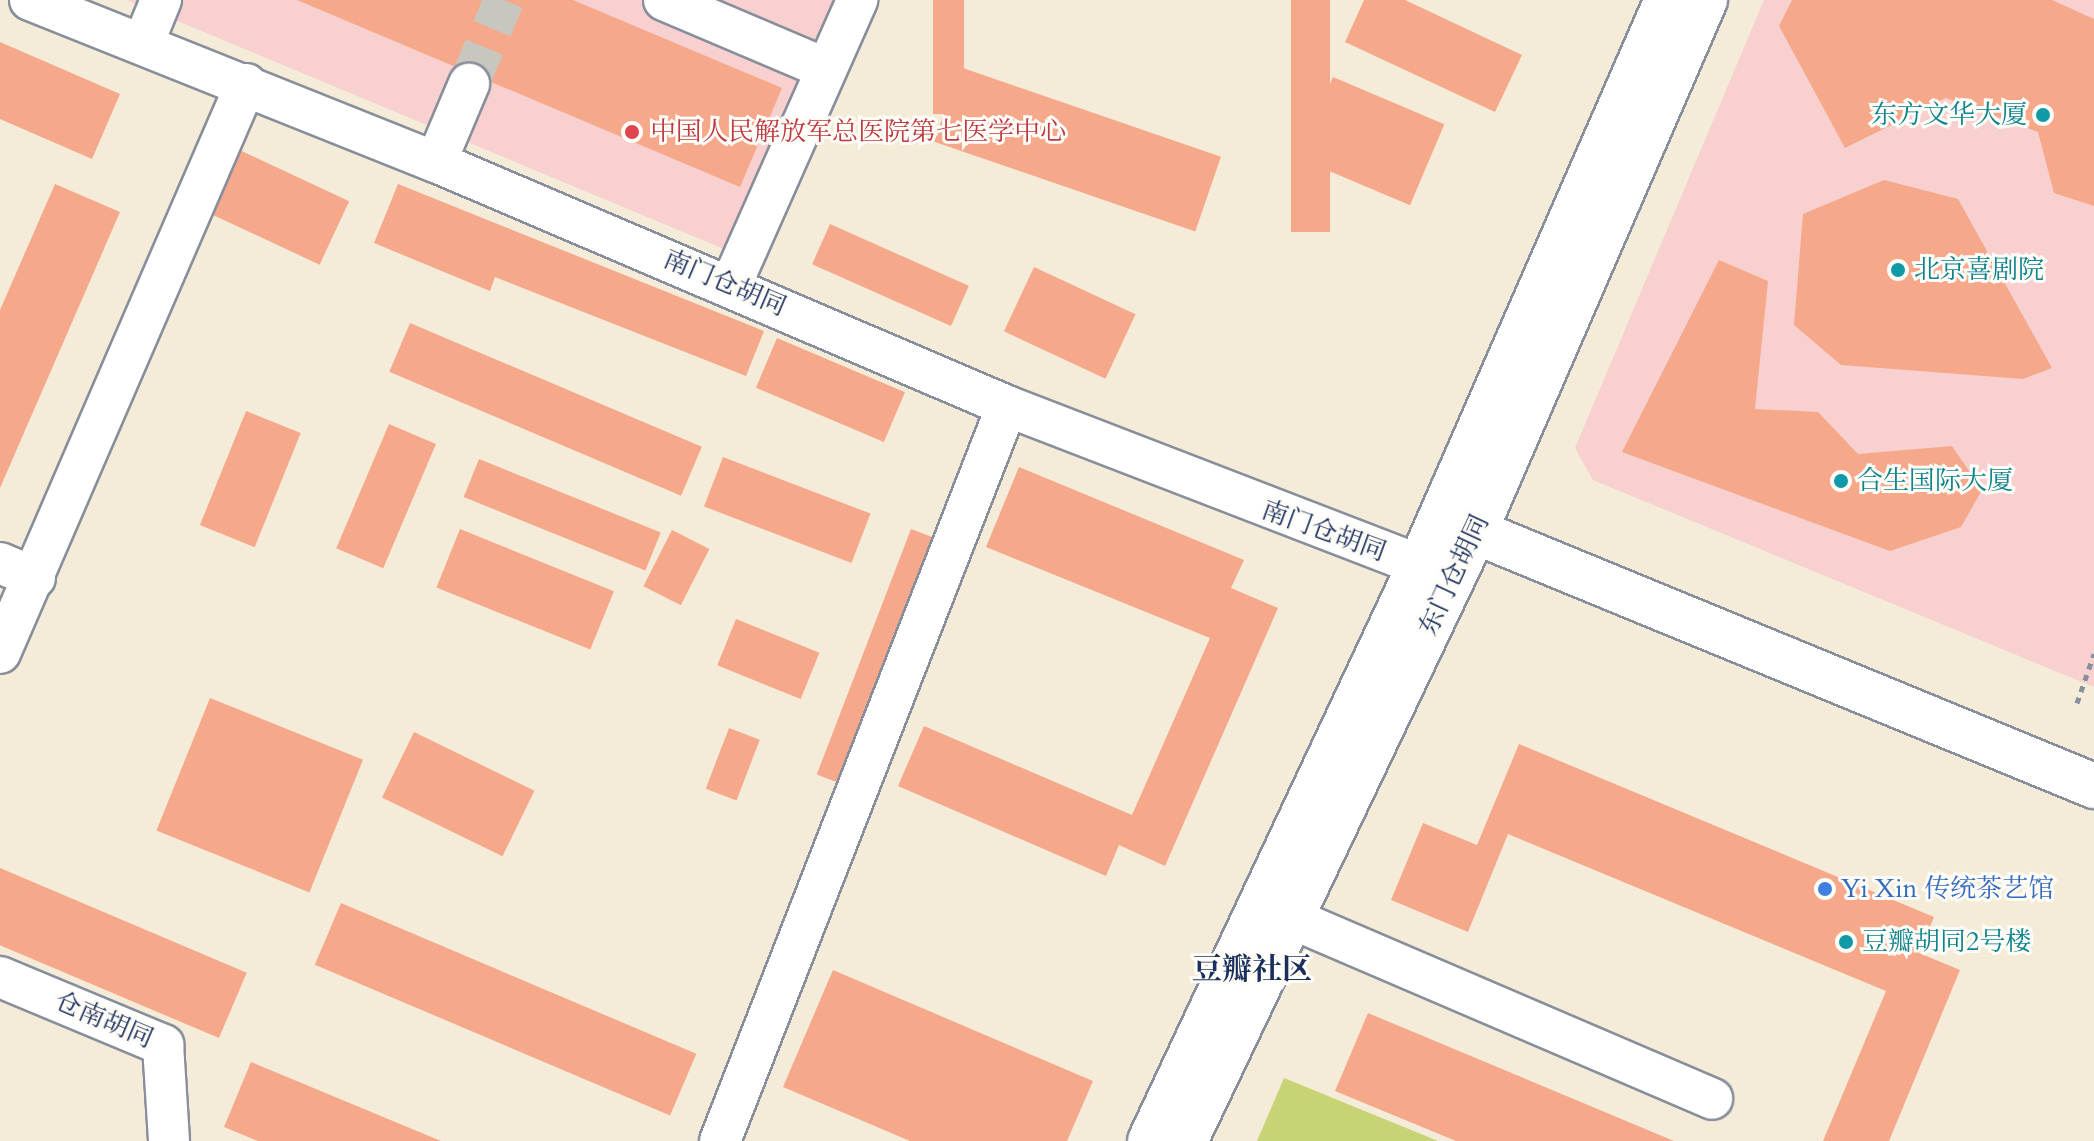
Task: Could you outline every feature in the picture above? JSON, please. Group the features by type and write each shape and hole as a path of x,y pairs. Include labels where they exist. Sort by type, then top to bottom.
{"street":[{"name":"南门仓胡同","path":"30,0 436,162 731,285 1007,406 1420,565"},
{"path":"143,44 161,0"},
{"path":"664,0 824,68"},
{"path":"731,285 824,68 857,0"},
{"name":"东门仓胡同","path":"1185,1141 1293,919 1458,525 1667,0"},
{"name":"东门仓胡同","path":"1150,1141 1420,565 1458,525 1705,0"},
{"path":"0,653 18,570 246,84"},
{"path":"436,162 469,84"},
{"path":"720,1141 1007,406"},
{"path":"1458,525 2094,786"},
{"path":"1293,919 1712,1099"},
{"name":"仓南胡同","path":"0,977 163,1045 169,1141"}],"path":[{"path":"2077,703 2094,654"}],"shaded area":[{"name":"中国人民解放军总医院第七医学中心","path":"127,0 880,0 760,264"},
{"path":"1764,0 2094,0 2094,687 1593,480 1575,448"}],"green space":[{"path":"1284,1078 1438,1141 1257,1141"}],"building":[{"path":"297,0 573,0 782,88 740,187"},
{"path":"933,0 964,0 964,114 933,114"},
{"path":"1291,0 1330,0 1330,232 1291,232"},
{"path":"1364,0 1405,0 1522,55 1495,112 1345,42"},
{"name":"东方文华大厦","path":"1792,0 2052,0 2094,19 2094,206 2054,193 2038,132 1946,98 1845,148 1779,26"},
{"path":"0,42 120,94 92,159 0,119"},
{"path":"960,67 1221,157 1195,232 934,142"},
{"path":"1333,77 1444,124 1410,205 1299,158"},
{"path":"235,148 349,201 320,265 205,211"},
{"name":"北京喜剧院","path":"1884,180 1958,199 2052,368 2023,379 1841,365 1794,325 1803,214"},
{"path":"55,184 120,212 0,488 0,310"},
{"path":"398,184 764,331 746,376 495,277 490,291 374,243"},
{"path":"830,224 969,286 951,326 812,264"},
{"name":"合生国际大厦","path":"1719,260 1768,281 1755,409 1818,412 1858,454 1952,446 1982,490 1961,527 1890,551 1622,452"},
{"path":"1034,267 1136,314 1106,379 1004,331"},
{"path":"410,323 702,447 681,496 389,372"},
{"path":"777,338 905,392 884,442 756,388"},
{"path":"246,411 301,433 255,547 200,525"},
{"path":"389,424 436,444 383,568 336,548"},
{"path":"723,457 871,514 852,563 704,506"},
{"path":"479,459 661,532 645,570 464,497"},
{"path":"1019,467 1244,560 1231,588 1278,608 1165,866 1119,845 1106,876 898,786 924,726 1132,815 1210,638 986,547"},
{"path":"460,529 614,591 590,650 436,587"},
{"path":"911,529 935,538 841,784 817,775"},
{"path":"672,530 709,549 681,605 643,586"},
{"path":"736,619 819,653 801,699 717,665"},
{"path":"210,698 363,760 309,892 156,831"},
{"path":"729,728 760,740 737,801 706,789"},
{"path":"414,732 534,791 502,856 382,798"},
{"name":"豆瓣胡同2号楼","path":"1519,744 1934,917 1919,953 1960,970 1889,1141 1823,1141 1886,991 1508,834 1468,932 1391,900 1423,823 1477,845"},
{"path":"0,868 247,973 219,1038 0,945"},
{"path":"341,903 696,1054 670,1115 315,965"},
{"path":"833,970 1093,1081 1067,1141 910,1141 783,1087"},
{"path":"1368,1013 1674,1141 1456,1141 1335,1091"},
{"path":"251,1062 441,1141 258,1141 224,1127"}],"tunnel":[{"path":"469,84 504,0"}],"place":[{"name":"东方文华大厦","path":"2043,115"},
{"name":"中国人民解放军总医院第七医学中心","path":"632,132"},
{"name":"北京喜剧院","path":"1898,270"},
{"name":"合生国际大厦","path":"1841,481"},
{"name":"Yi Xin 传统茶艺馆","path":"1825,889"},
{"name":"豆瓣胡同2号楼","path":"1846,942"}],"district":[{"name":"豆瓣社区","path":"1252,970"}]}
